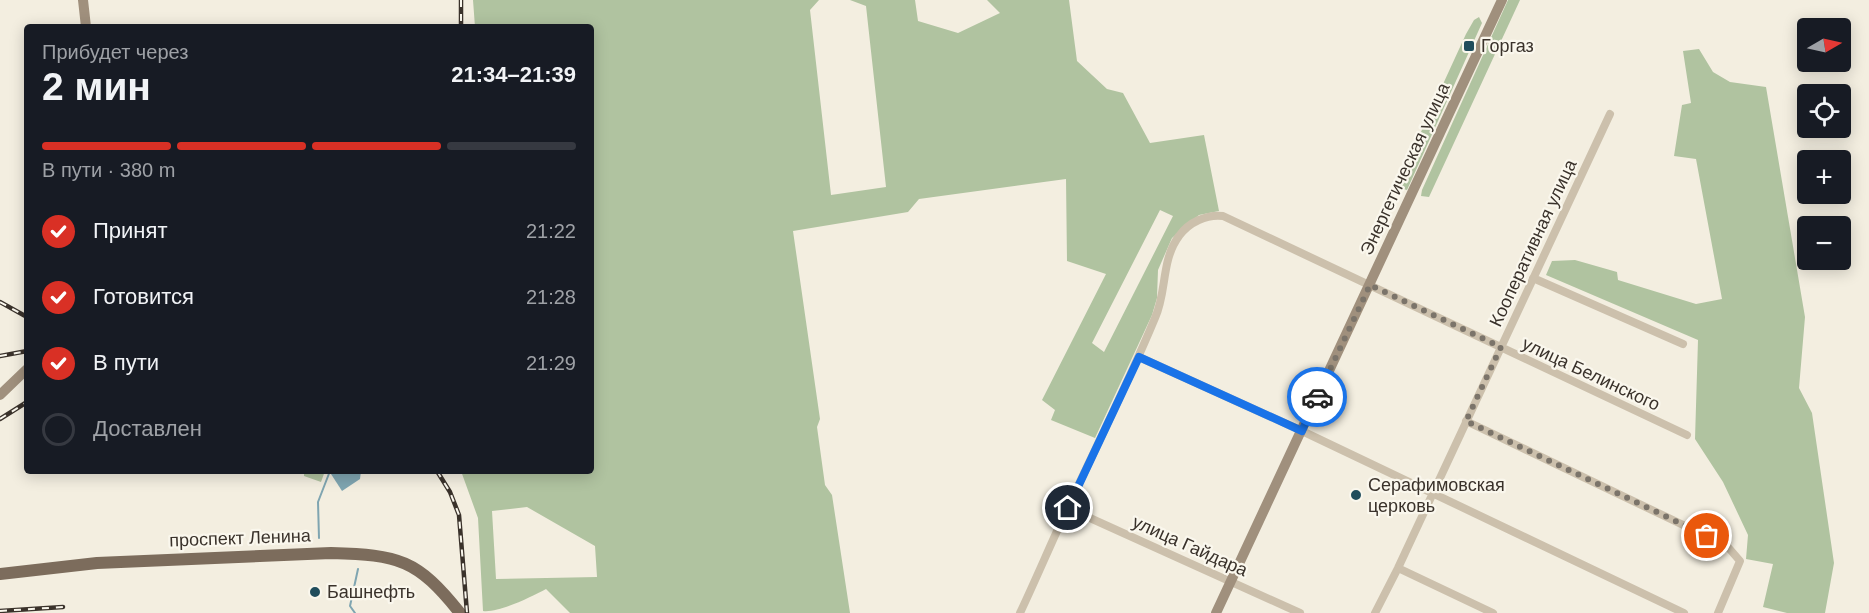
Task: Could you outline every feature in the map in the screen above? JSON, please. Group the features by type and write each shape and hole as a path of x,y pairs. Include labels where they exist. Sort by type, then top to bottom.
{"main road":[{"name":"проспект Ленина","path":"0,574 97,563 357,553 388,557 417,568 430,578 460,613"}],"street":[{"path":"83,0 86,24"},
{"name":"Энергетическая улица","path":"1216,613 1502,0"},
{"name":"Кооперативная улица","path":"1375,613 1610,114"},
{"name":"улица Белинского","path":"1139,357 1160,308 1163,280 1170,253 1180,235 1194,223 1214,215 1223,216 1687,435"},
{"path":"1533,278 1683,344"},
{"path":"1020,613 1139,357 1302,431 1684,613"},
{"path":"0,395 24,372"},
{"path":"1466,421 1727,546 1740,561 1718,613"},
{"name":"улица Гайдара","path":"1068,508 1300,613"},
{"path":"1398,568 1493,613"}],"green space":[{"path":"473,0 819,0 810,10 831,195 886,187 866,6 850,0 915,0 918,21 958,33 1000,13 987,0 1069,0 1077,61 1107,89 1123,93 1150,143 1204,135 1219,211 1199,215 1172,238 1158,270 1157,298 1152,315 1095,438 1051,420 1055,410 1042,400 1106,274 1067,261 1066,179 919,199 908,212 793,231 820,419 817,427 825,485 832,495 850,613 570,613 546,589 506,607 483,611 478,518 462,474 594,474 594,24 475,24","holes":["1160,210 1173,216 1104,352 1092,343","527,507 595,546 597,577 496,579 492,511"]},
{"path":"1508,0 1520,0 1429,197 1421,196 1422,190"},
{"path":"1479,17 1482,23 1407,190 1399,188 1404,169 1466,34 1474,20"},
{"path":"1699,49 1713,72 1730,82 1766,87 1805,317 1799,388 1812,413 1834,563 1825,613 1787,613 1763,607 1773,564 1746,559 1748,535 1723,482 1695,439 1698,340 1546,275 1552,261 1575,260 1617,272 1618,280 1696,304 1722,299 1696,159 1674,156 1682,105 1691,103 1683,51"},
{"path":"304,474 324,474 321,482 304,476"}],"water":[{"path":"331,474 361,474 360,479 342,491"}],"waterway":[{"path":"319,538 318,502 329,474"},
{"path":"355,613 350,606 358,569"}],"railway":[{"path":"461,0 461,24"},
{"path":"0,302 24,315"},
{"path":"0,356 24,352"},
{"path":"0,419 24,404"},
{"path":"439,474 450,492 459,515 467,613"},
{"path":"0,611 63,607"}],"way so far":[{"path":"1317,397 1370,285 1501,347 1466,421 1707,536"}],"place":[{"name":"Горгаз","path":"1469,46"},
{"name":"Серафимовская церковь","path":"1356,495"},
{"name":"Башнефть","path":"315,592"}],"route":[{"path":"1068,508 1139,357 1302,431 1317,397"}]}
